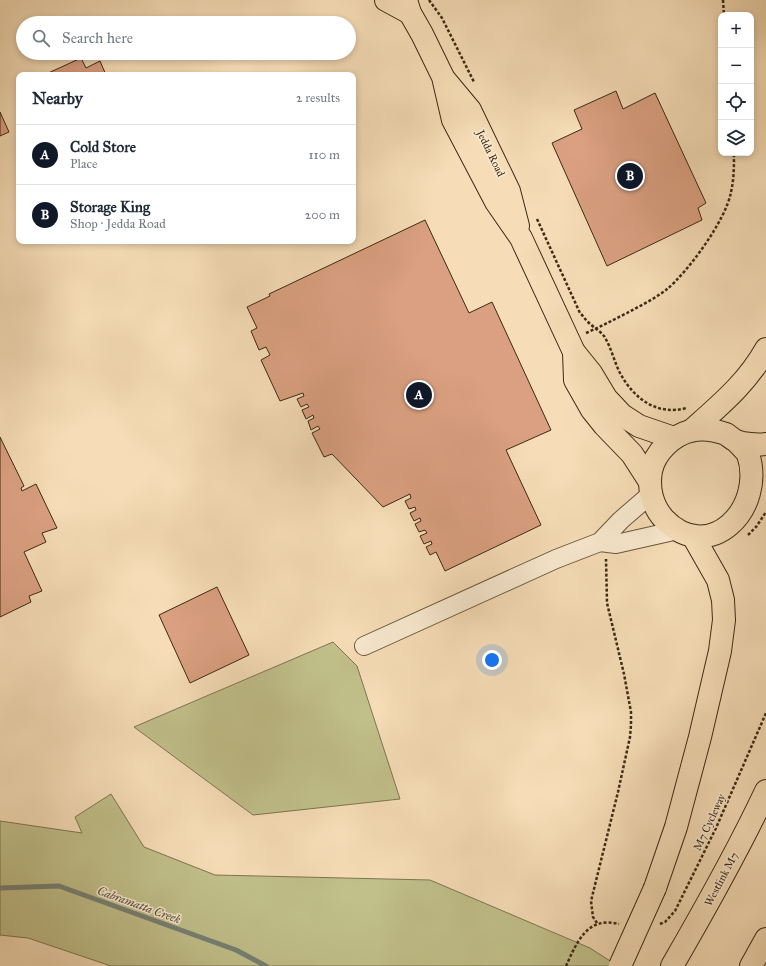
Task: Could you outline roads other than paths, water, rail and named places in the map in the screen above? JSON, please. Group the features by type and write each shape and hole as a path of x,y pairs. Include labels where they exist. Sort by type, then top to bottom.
{"main road":[{"name":"Jedda Road","path":"386,0 408,6 443,77 470,110 509,191 520,238 574,352 591,372 606,398 622,415 638,426 683,435"},
{"path":"766,349 746,380 731,396 683,435 664,447 656,457 652,469 651,488 655,505 660,515 668,523 685,533 705,537 728,531 738,524 746,516 766,486"},
{"name":"Jedda Road","path":"574,352 575,380 592,410 632,454 651,488"},
{"path":"683,435 703,430 715,431 736,441 748,454 755,470 757,488 752,505"},
{"path":"736,441 766,444"},
{"path":"620,966 655,888 676,828 700,737 720,651 724,620 723,600 718,580 685,533"},
{"name":"Westlink M7","path":"672,966 756,813 766,791"}],"lane":[{"path":"364,646 556,559 600,542 651,488"},
{"path":"600,542 616,544 685,533"}],"waterway":[{"name":"Cabramatta Creek","path":"0,888 59,886 236,950 266,966"}],"place":[{"name":"Storage King","path":"630,176"},
{"name":"Cold Store","path":"419,395"}]}
